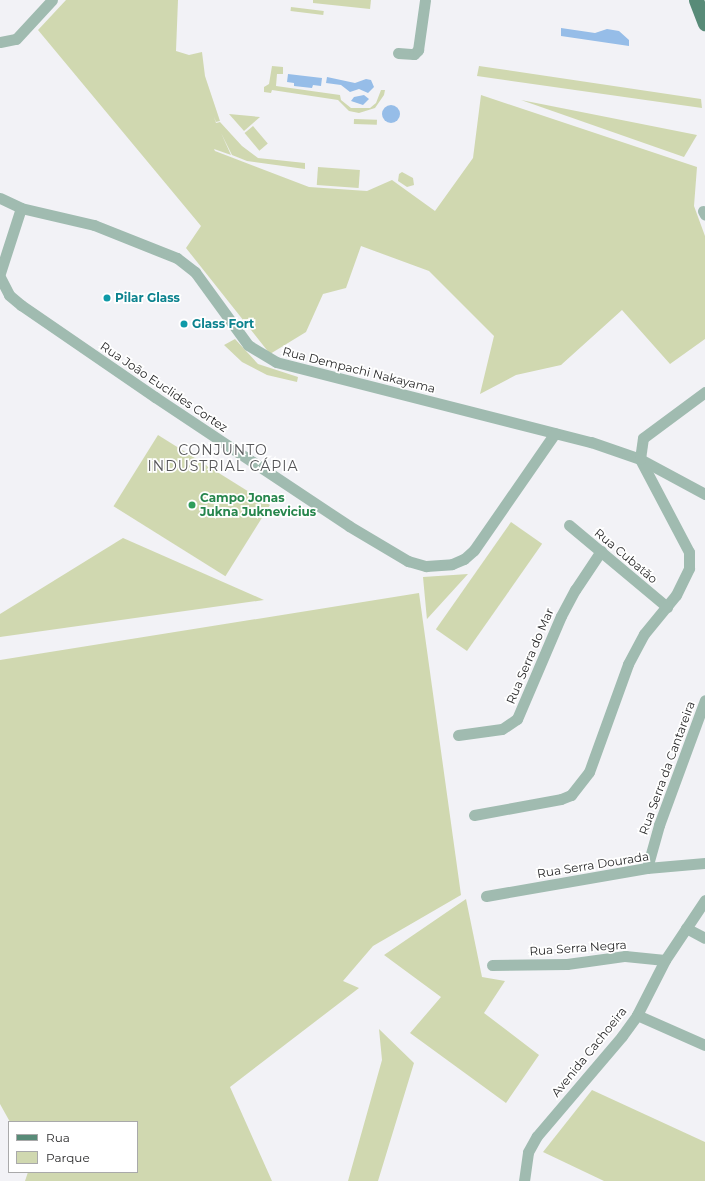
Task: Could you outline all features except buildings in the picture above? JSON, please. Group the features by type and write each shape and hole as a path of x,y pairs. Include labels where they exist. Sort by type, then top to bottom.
{"main road":[{"path":"696,0 705,23"}],"street":[{"path":"0,42 16,39 52,0"},
{"path":"398,53 414,54 418,50 425,0"},
{"name":"Rua Dempachi Nakayama","path":"0,198 21,208 94,225 177,258 195,272 248,345 276,362 555,433 640,459 705,494"},
{"path":"0,273 21,208"},
{"name":"Rua João Euclides Cortez","path":"0,277 9,295 21,305 155,397 350,526 408,561 440,566 452,564 464,559 474,550 555,433"},
{"path":"474,814 561,799 571,795 580,786 589,772 628,664 644,634 676,595 690,561 689,552 640,459 643,438 646,434 705,392"},
{"name":"Rua Cubatão","path":"569,525 667,607"},
{"name":"Rua Serra do Mar","path":"458,734 502,730 517,719 561,616 575,590 601,551"},
{"name":"Rua Serra da Cantareira","path":"647,868 659,825 705,700"},
{"name":"Rua Serra Dourada","path":"486,896 647,868 705,863"},
{"name":"Avenida Cachoeira","path":"524,1181 528,1152 536,1136 622,1036 637,1015 665,960 705,900"},
{"path":"686,928 705,938"},
{"name":"Rua Serra Negra","path":"492,965 567,964 625,956 665,960"},
{"path":"637,1015 705,1045"}],"green space":[{"path":"66,0 178,0 176,51 189,55 202,52 205,76 220,121 216,122 214,117 216,123 220,122 242,146 258,158 305,163 305,169 247,161 232,155 221,133 231,155 214,149 215,151 309,187 367,191 392,180 435,211 473,158 481,95 697,167 694,206 705,236 705,339 670,364 622,310 561,365 516,375 480,394 494,336 429,271 361,246 346,288 323,294 306,332 270,354 186,248 201,226 38,30"},
{"path":"313,0 371,0 370,9 313,3"},
{"path":"291,7 324,11 323,15 291,11"},
{"path":"272,66 283,67 283,74 277,74 276,86 340,95 341,100 351,108 370,108 376,103 381,90 385,90 384,95 375,108 359,113 349,111 338,100 272,90 271,93 264,92 264,87 269,84"},
{"path":"479,66 701,99 702,108 477,76"},
{"path":"521,100 697,135 684,157"},
{"path":"229,114 260,117 244,131"},
{"path":"354,119 377,120 377,125 354,124"},
{"path":"253,126 268,144 259,151 245,133"},
{"path":"318,167 360,170 359,188 317,185"},
{"path":"402,172 413,178 414,185 407,187 398,181 399,174"},
{"path":"235,339 258,364 298,377 297,382 267,375 242,362 224,345"},
{"name":"Campo Jonas Jukna Juknevicius","path":"158,435 270,505 225,576 113,506"},
{"path":"511,522 542,544 467,651 436,629"},
{"path":"123,538 264,600 0,637 0,614"},
{"path":"468,574 427,619 427,620 423,577"},
{"path":"419,593 461,895 373,946 343,981 359,988 230,1087 272,1181 25,1181 28,1173 138,1173 138,1121 9,1121 0,1104 0,660"},
{"path":"466,899 482,977 505,981 484,1013 539,1055 506,1103 410,1033 441,997 384,955"},
{"path":"379,1029 414,1063 378,1181 348,1181 382,1060"},
{"path":"592,1090 705,1142 705,1181 604,1181 543,1152"}],"water":[{"path":"561,28 595,33 607,29 619,31 629,40 629,46 561,36"},
{"path":"288,74 322,78 321,86 313,85 312,88 294,86 294,83 287,82"},
{"path":"327,77 355,83 366,79 371,80 374,87 368,93 359,89 350,92 341,85 326,83"},
{"path":"364,95 369,99 363,105 351,101 354,97"},
{"path":"391,105 397,108 400,114 397,120 391,123 385,120 382,114 385,108"}],"place":[{"name":"Pilar Glass","path":"107,298"},
{"name":"Glass Fort","path":"184,324"},
{"name":"Campo Jonas Jukna Juknevicius","path":"192,505"}],"district":[{"name":"CONJUNTO INDUSTRIAL CÁPIA","path":"223,458"}]}
